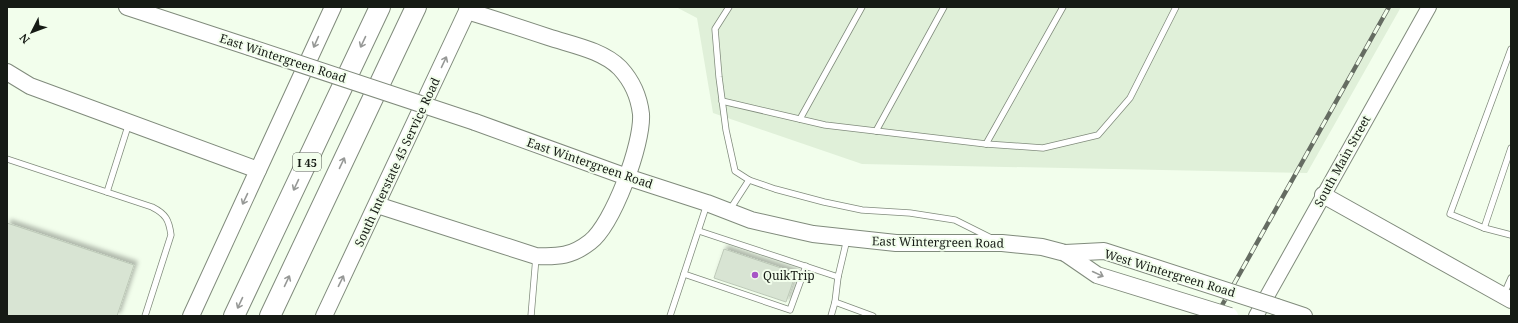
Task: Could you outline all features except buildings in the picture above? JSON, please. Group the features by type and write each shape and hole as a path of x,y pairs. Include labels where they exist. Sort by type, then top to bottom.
{"highway":[{"name":"I 45","path":"234,316 380,7"},
{"name":"I 45","path":"270,316 416,7"}],"main road":[{"name":"East Wintergreen Road","path":"127,7 249,46 475,122 752,220 813,234 847,238 896,243 1002,243 1042,247 1065,253"},
{"path":"191,316 333,7"},
{"path":"377,205 536,256 557,257 568,255 591,241 602,230 616,204 627,177 639,136 641,115 637,94 632,84 610,60 590,51 468,9"},
{"name":"South Interstate 45 Service Road","path":"324,316 468,9"},
{"path":"7,72 30,86 258,170"},
{"path":"1323,195 1507,298"},
{"name":"West Wintergreen Road","path":"1065,253 1104,251 1304,316"},
{"name":"West Wintergreen Road","path":"1065,253 1097,275 1230,316"}],"street":[{"name":"South Main Street","path":"1256,316 1429,7"}],"lane":[{"path":"728,7 715,29 726,130 735,171 749,180 775,189 862,210 910,213 954,220 1002,243"},
{"path":"800,119 862,7"},
{"path":"876,131 944,7"},
{"path":"986,144 1063,7"},
{"path":"722,101 825,125 986,144 1043,148 1098,135 1130,98 1176,7"},
{"path":"1511,49 1450,214 1484,228 1511,235"},
{"path":"107,192 129,123"},
{"path":"1484,228 1511,148"},
{"path":"7,158 152,207 162,212 169,223 171,235 145,316"},
{"path":"729,211 749,180"},
{"path":"670,316 707,203"},
{"path":"699,231 838,277"},
{"path":"831,316 847,238"},
{"path":"531,316 536,256"},
{"path":"684,274 790,310 806,266"},
{"path":"1507,298 1511,278"},
{"path":"835,302 873,316"}],"shaded area":[{"path":"676,7 1401,7 1307,173 862,164 713,113 697,18"}],"railway":[{"path":"1216,316 1389,7"}],"place":[{"name":"QuikTrip","path":"755,275"}]}
